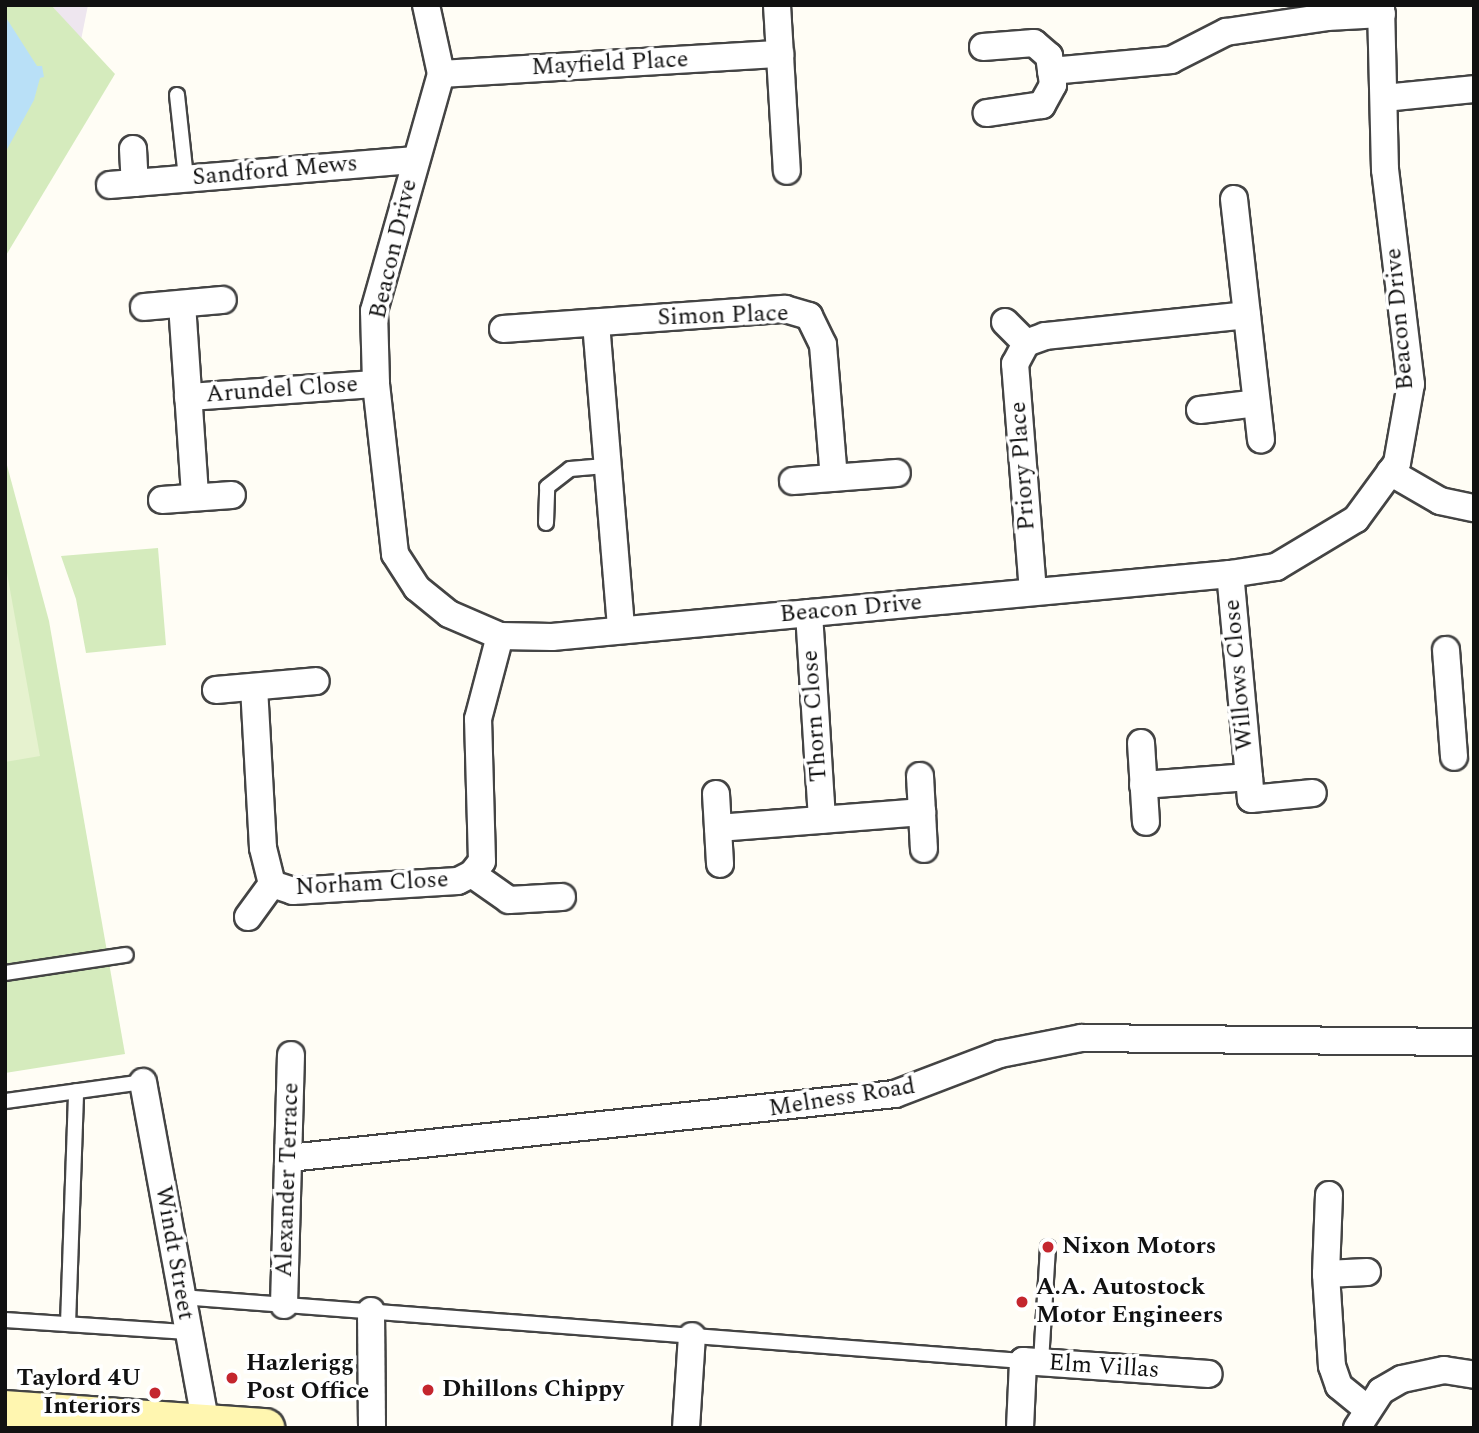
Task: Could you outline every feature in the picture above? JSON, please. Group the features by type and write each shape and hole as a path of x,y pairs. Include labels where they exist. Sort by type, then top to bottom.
{"street":[{"name":"Beacon Drive","path":"426,5 441,74 374,311 376,384 395,554 417,589 449,614 500,636 621,630 1230,574 1276,567 1356,519 1397,463 1410,384 1385,170 1381,10"},
{"path":"777,5 787,172"},
{"path":"1051,71 1171,60 1226,32 1381,10"},
{"path":"984,47 1034,43 1049,56 1053,85 1042,105 987,113"},
{"name":"Mayfield Place","path":"441,74 780,54"},
{"path":"1384,98 1474,89"},
{"name":"Sandford Mews","path":"133,149 123,184 415,160"},
{"path":"1234,199 1261,439"},
{"path":"144,307 223,300"},
{"name":"Arundel Close","path":"182,304 195,497"},
{"name":"Simon Place","path":"503,330 785,309 809,316 823,345 834,478"},
{"path":"1004,322 1026,343 1045,336 1247,315"},
{"path":"596,323 621,630"},
{"name":"Priory Place","path":"1026,343 1015,364 1033,592"},
{"name":"Arundel Close","path":"188,397 376,384"},
{"path":"1200,410 1257,403"},
{"path":"1390,472 1440,501 1474,508"},
{"path":"793,481 897,473"},
{"path":"162,500 232,495"},
{"name":"Willows Close","path":"1230,574 1251,799 1312,793"},
{"name":"Thorn Close","path":"809,613 822,820"},
{"name":"Norham Close","path":"272,884 293,891 458,881 472,874 482,861 478,719 500,636"},
{"path":"1446,650 1462,718 1454,757"},
{"path":"216,690 316,681"},
{"name":"Norham Close","path":"254,687 263,848 272,884"},
{"path":"1141,743 1146,822"},
{"path":"920,776 924,849"},
{"name":"Willows Close","path":"1143,785 1249,777"},
{"path":"716,794 720,864"},
{"path":"718,828 922,813"},
{"name":"Norham Close","path":"472,874 509,900 562,897"},
{"name":"Norham Close","path":"248,917 272,884"},
{"name":"Melness Road","path":"289,1158 895,1094 1000,1054 1081,1038 1474,1042"},
{"name":"Alexander Terrace","path":"284,1305 291,1055"},
{"name":"Windt Street","path":"143,1082 206,1424"},
{"path":"1329,1195 1326,1274 1334,1377 1362,1418 1381,1391 1402,1379 1444,1370 1474,1375"},
{"path":"1326,1274 1367,1272"},
{"path":"372,1311 372,1428"},
{"path":"686,1428 692,1336"},
{"name":"Elm Villas","path":"1020,1428 1032,1362 1209,1374"},
{"path":"5,1410 265,1428"}],"lane":[{"path":"177,95 186,178"},
{"path":"546,523 547,487 570,470 608,466"},
{"path":"5,973 125,955"},
{"path":"5,1101 143,1082"},
{"path":"68,1324 76,1091"},
{"path":"181,1297 1032,1362 1048,1247"},
{"path":"5,1320 188,1332"}],"shaded area":[{"path":"51,5 88,5 81,40"}],"green space":[{"path":"5,5 51,5 115,74 5,257"},
{"path":"5,458 49,621 125,1054 5,1073"},
{"path":"158,548 166,645 86,653 76,599 61,556"},
{"path":"5,562 40,756 5,762"}],"water":[{"path":"5,16 37,66 42,66 44,77 40,78 34,100 5,153"}],"place":[{"name":"Nixon Motors","path":"1048,1247"},
{"name":"A.A. Autostock Motor Engineers","path":"1022,1302"},
{"name":"Hazlerigg Post Office","path":"232,1378"},
{"name":"Dhillons Chippy","path":"428,1390"},
{"name":"Taylord 4U Interiors","path":"155,1393"}]}
